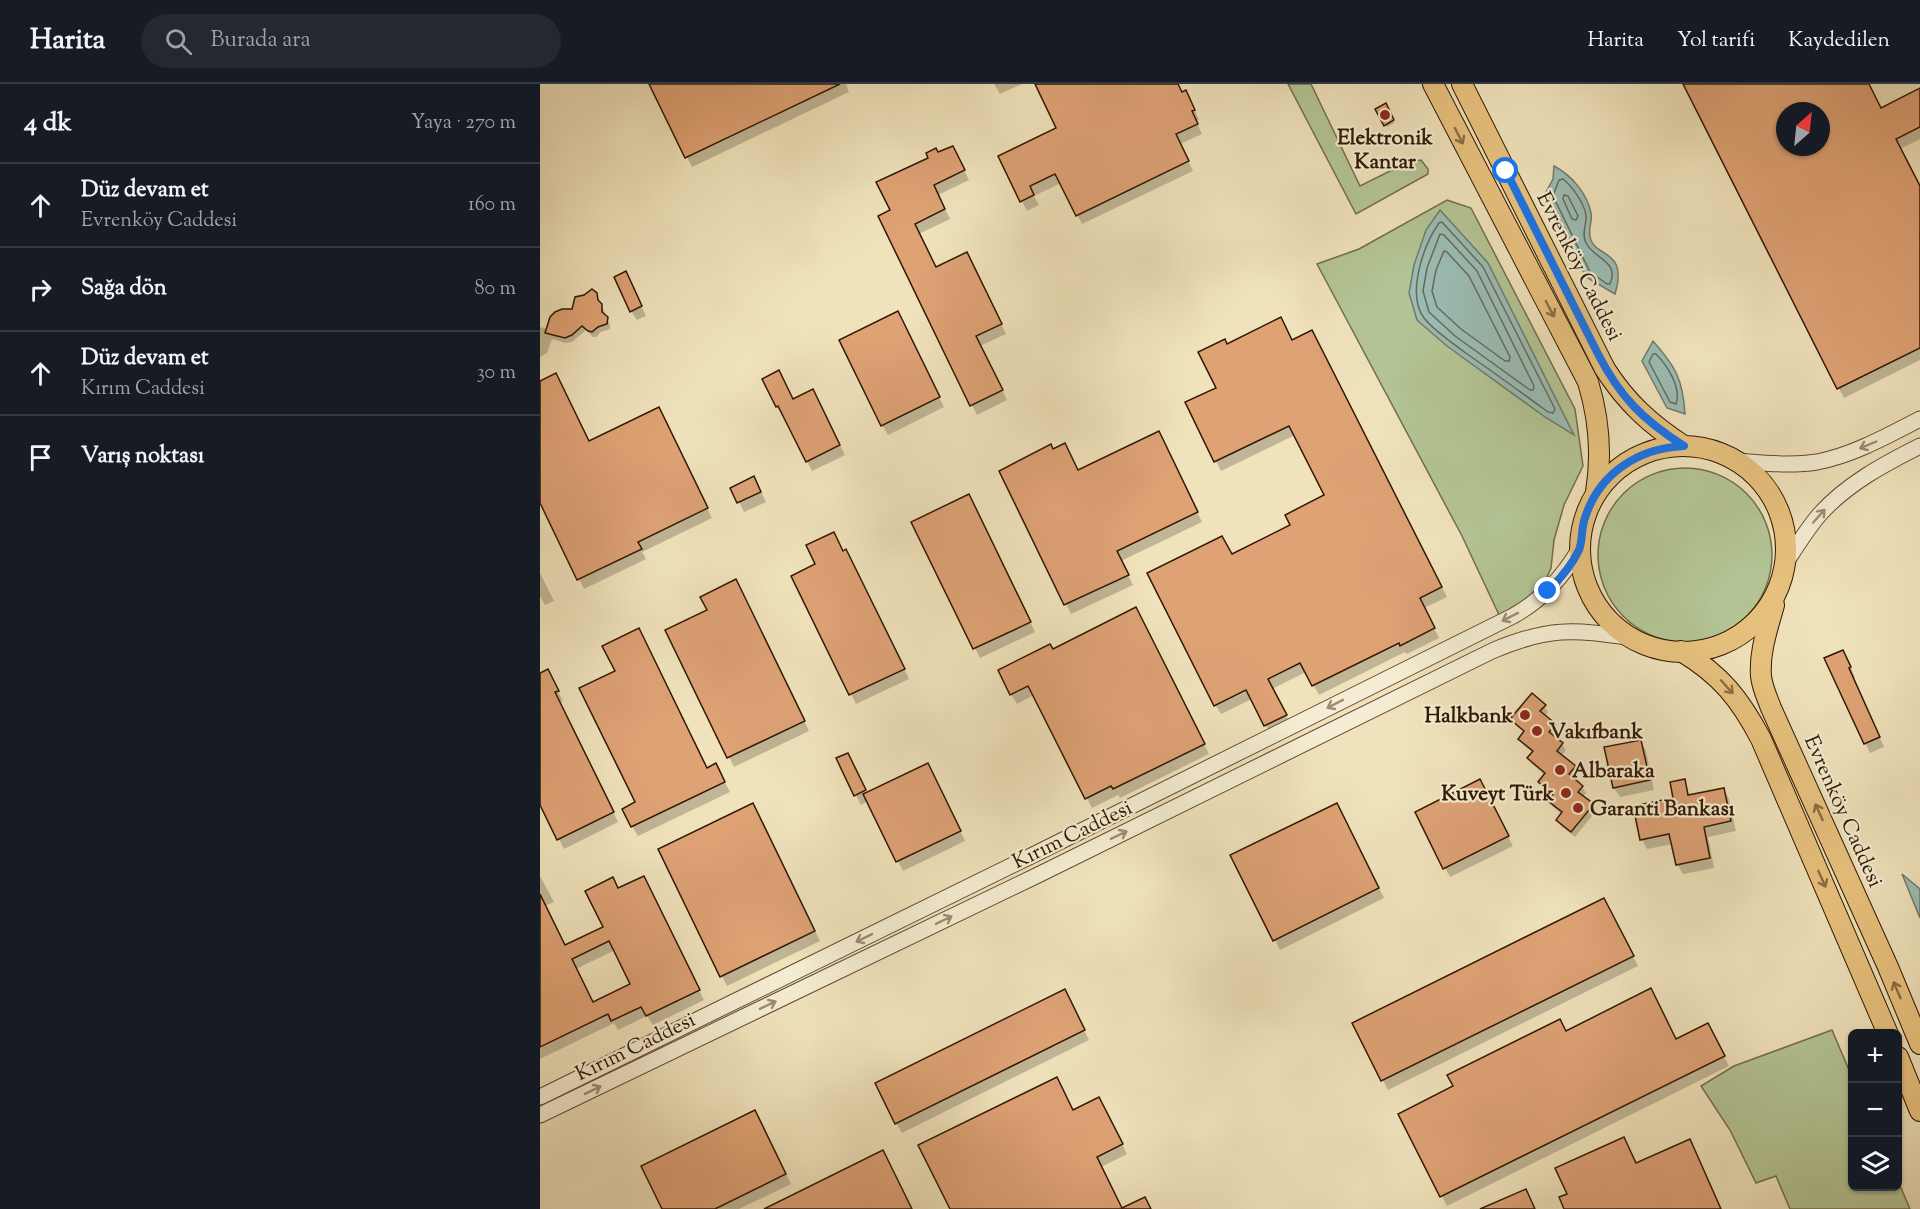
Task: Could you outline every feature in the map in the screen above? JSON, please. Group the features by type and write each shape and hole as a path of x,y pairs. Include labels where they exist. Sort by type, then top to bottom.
{"main road":[{"path":"1433,84 1588,382 1596,413 1599,442 1596,493"},
{"name":"Evrenköy Caddesi","path":"1462,84 1609,375 1622,395 1644,417 1684,446"},
{"path":"1684,446 1717,452 1737,461 1760,480 1777,505 1785,534 1785,564 1777,592 1760,617 1738,636 1710,648 1681,651 1648,645 1632,638 1608,619 1598,606 1585,578 1580,548 1584,519 1596,493 1613,473 1634,458 1658,449 1684,446"},
{"name":"Evrenköy Caddesi","path":"1777,592 1762,654 1763,685 1771,708 1920,1044"},
{"path":"1681,651 1706,667 1726,685 1744,707 1886,1029"},
{"path":"1902,1067 1920,1111"}],"street":[{"path":"1737,461 1780,464 1816,462 1869,445 1920,418"},
{"path":"1785,564 1811,525 1831,504 1871,472 1920,446"},
{"name":"Kırım Caddesi","path":"540,1097 1513,616 1548,591 1566,570 1580,548"},
{"name":"Kırım Caddesi","path":"540,1115 1038,875 1492,651 1530,636 1559,631 1593,632 1632,638"}],"green space":[{"path":"1288,84 1311,84 1360,186 1406,163 1421,160 1428,169 1428,174 1356,214"},
{"path":"1447,200 1471,208 1575,409 1583,466 1564,505 1554,540 1551,568 1544,584 1501,619 1462,536 1317,264 1359,249"},
{"path":"1685,468 1718,475 1733,483 1746,494 1757,507 1765,522 1772,555 1765,588 1757,603 1746,616 1733,627 1718,635 1685,642 1652,635 1637,627 1624,616 1613,603 1605,588 1598,555 1605,522 1613,507 1624,494 1637,483 1652,475"},
{"path":"1832,1030 1848,1068 1848,1191 1902,1190 1910,1209 1790,1209 1776,1176 1756,1183 1730,1130 1701,1086 1734,1066"}],"water":[{"path":"1554,166 1572,180 1586,198 1591,216 1590,233 1593,243 1614,261 1617,268 1618,279 1615,294 1586,277 1545,194 1553,179"},
{"path":"1440,210 1488,263 1574,435 1545,417 1447,346 1417,320 1409,293 1414,265 1426,230"},
{"path":"1653,341 1667,358 1680,382 1685,414 1667,408 1642,361"},
{"path":"1902,874 1920,889 1920,918"}],"building":[{"path":"649,84 840,84 685,158"},
{"path":"1035,84 1178,84 1182,92 1186,90 1195,110 1192,111 1198,124 1176,134 1189,161 1076,216 1055,174 1030,186 1034,195 1020,202 998,156 1056,128"},
{"path":"1683,84 1869,84 1881,108 1920,88 1920,127 1896,139 1920,186 1920,348 1837,389"},
{"name":"Elektronik Kantar","path":"1386,103 1394,120 1384,126 1375,109"},
{"path":"953,146 965,170 934,185 945,209 915,224 936,267 967,252 1002,324 976,336 1003,390 970,406 878,216 890,210 876,182 928,158 926,153 936,148 938,152"},
{"path":"626,271 642,306 630,312 614,277"},
{"path":"592,289 597,293 598,300 602,304 602,312 608,317 607,324 592,332 582,326 565,338 545,333 550,317 555,312 572,309 575,297 584,295"},
{"path":"898,311 940,397 881,426 839,340"},
{"path":"1281,317 1292,340 1312,330 1442,587 1420,598 1435,628 1312,686 1300,663 1268,679 1287,715 1264,726 1246,690 1214,706 1147,573 1222,536 1232,554 1290,525 1285,515 1324,495 1289,426 1214,462 1185,402 1216,388 1198,352 1225,339 1227,344"},
{"path":"779,370 793,399 813,389 840,445 806,462 762,379"},
{"path":"556,373 589,441 659,407 708,508 638,542 642,549 577,580 540,503 540,381"},
{"path":"1159,431 1198,512 1117,551 1129,575 1064,605 999,471 1051,444 1053,449 1065,443 1078,470"},
{"path":"754,476 761,492 737,503 730,488"},
{"path":"969,494 1031,622 973,649 911,522"},
{"path":"834,532 843,551 846,549 905,669 849,695 791,576 815,564 806,545"},
{"path":"736,579 805,721 727,758 665,630 707,610 700,597"},
{"path":"1136,607 1205,744 1113,789 1111,786 1085,799 1028,686 1010,695 998,670 1050,644 1053,649"},
{"path":"639,628 707,768 716,763 725,782 631,827 622,809 635,802 579,688 615,671 602,646"},
{"path":"1843,650 1880,737 1864,744 1824,658"},
{"path":"548,669 559,691 555,692 614,812 557,840 540,805 540,673"},
{"path":"1532,693 1546,705 1540,711 1556,724 1549,732 1563,743 1557,751 1576,766 1569,774 1583,786 1578,792 1594,804 1571,832 1556,820 1562,812 1548,801 1553,794 1538,782 1545,773 1527,758 1533,751 1518,739 1524,731 1510,719"},
{"path":"1641,740 1650,780 1613,788 1604,747"},
{"path":"848,753 866,790 854,796 836,758"},
{"path":"928,763 961,831 896,862 863,794"},
{"path":"1480,779 1509,836 1443,869 1415,812"},
{"path":"1685,779 1688,795 1724,788 1731,821 1704,827 1710,858 1676,865 1669,834 1640,840 1633,806 1673,798 1670,782"},
{"path":"753,803 815,931 720,977 658,849"},
{"path":"1337,803 1379,888 1273,941 1230,855"},
{"path":"644,876 700,990 646,1016 641,1007 611,1021 608,1014 540,1047 540,894 565,945 603,927 585,891 613,877 618,888","holes":["609,941 630,984 593,1002 572,959"]},
{"path":"1604,898 1634,956 1381,1081 1352,1023"},
{"path":"1651,988 1676,1039 1708,1023 1725,1056 1440,1197 1398,1114 1453,1086 1447,1075 1560,1019 1566,1031"},
{"path":"1065,989 1085,1030 895,1124 875,1083"},
{"path":"1057,1077 1073,1110 1099,1097 1123,1144 1097,1157 1122,1208 1145,1197 1151,1209 950,1209 918,1145"},
{"path":"755,1110 786,1174 715,1209 662,1209 641,1166"},
{"path":"1624,1137 1636,1163 1690,1139 1721,1209 1564,1209 1559,1197 1567,1194 1555,1168"},
{"path":"883,1150 912,1209 764,1209"},
{"path":"1526,1189 1535,1209 1480,1209"}],"place":[{"name":"Elektronik Kantar","path":"1385,115"},
{"name":"Halkbank","path":"1525,715"},
{"name":"Vakıfbank","path":"1537,731"},
{"name":"Albaraka","path":"1560,770"},
{"name":"Kuveyt Türk","path":"1566,793"},
{"name":"Garanti Bankası","path":"1578,808"}],"route":[{"path":"1506,171 1613,382 1622,395 1644,417 1684,446 1671,446 1646,453 1634,458 1613,473 1596,493 1589,506 1584,519 1580,548 1566,570 1548,591"}]}
